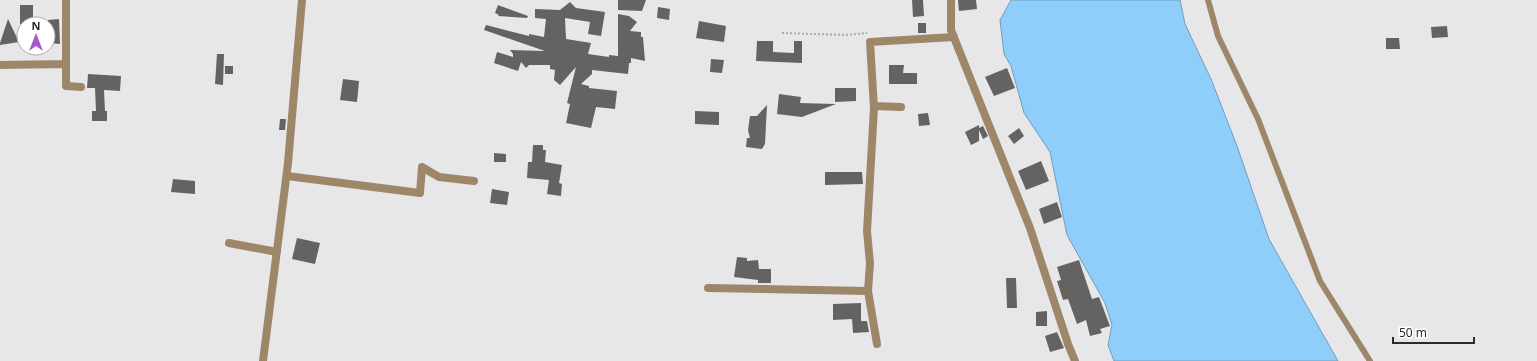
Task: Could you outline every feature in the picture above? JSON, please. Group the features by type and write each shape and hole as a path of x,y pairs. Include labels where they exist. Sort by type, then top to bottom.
{"street":[{"path":"66,0 66,86 81,87"},
{"path":"263,361 287,176 302,0"},
{"path":"951,0 952,30 954,37 1030,228 1075,361"},
{"path":"877,344 868,291 870,263 867,231 874,106 870,42 954,37"},
{"path":"0,65 66,64"},
{"path":"874,106 900,107"},
{"path":"287,176 420,193 422,167 439,177 474,181"},
{"path":"229,243 277,252"},
{"path":"708,288 868,291"}],"lane":[{"path":"1208,0 1218,36 1258,119 1320,281 1370,361"}],"path":[{"path":"782,33 846,35 871,32 870,42"}],"water":[{"path":"1011,0 1180,0 1185,24 1211,79 1237,146 1269,239 1338,361 1114,361 1108,345 1112,325 1105,303 1067,235 1050,152 1024,113 1011,66 1004,54 1000,20"}],"building":[{"path":"618,0 646,0 642,11 618,10"},
{"path":"912,0 923,0 924,16 913,17"},
{"path":"958,0 976,0 977,9 959,11"},
{"path":"570,2 576,8 605,12 601,36 588,34 590,22 565,18 566,39 591,43 588,54 609,57 609,55 618,56 618,14 629,16 637,22 630,31 641,32 641,37 643,37 645,61 631,58 628,74 592,70 592,74 581,84 589,86 589,88 617,91 615,109 596,107 591,128 566,123 570,104 567,103 576,67 560,85 554,80 555,70 550,69 550,65 529,65 526,68 521,62 518,71 494,63 497,52 513,57 510,50 545,51 484,30 486,25 529,36 529,34 544,37 546,19 535,18 535,9 560,10"},
{"path":"20,5 33,5 33,16 20,16"},
{"path":"498,5 528,16 527,18 498,16 499,15 495,13"},
{"path":"658,7 670,9 669,20 657,18"},
{"path":"8,19 16,36 16,42 0,45"},
{"path":"56,19 59,19 60,44 56,44"},
{"path":"699,21 726,26 724,42 696,38"},
{"path":"918,23 926,23 926,33 918,33"},
{"path":"1447,26 1448,37 1432,38 1431,27"},
{"path":"1386,38 1399,38 1400,49 1386,49"},
{"path":"757,41 773,41 773,52 794,53 794,41 802,41 802,63 756,61"},
{"path":"217,54 224,54 223,85 215,84"},
{"path":"711,59 724,60 722,73 710,72"},
{"path":"889,65 904,65 903,73 917,73 917,84 889,84"},
{"path":"225,66 233,66 233,74 225,74"},
{"path":"1007,68 1015,88 994,96 985,77"},
{"path":"88,74 121,76 120,91 104,90 107,121 92,121 92,111 96,111 95,88 87,88"},
{"path":"343,79 359,81 357,102 340,100"},
{"path":"835,88 856,88 856,101 835,102"},
{"path":"779,94 801,97 800,103 836,104 802,117 777,114"},
{"path":"767,105 765,144 762,149 746,147 747,138 750,138 748,130 750,116 757,116"},
{"path":"695,111 719,112 719,125 695,124"},
{"path":"928,113 930,125 919,126 918,114"},
{"path":"280,119 286,119 285,130 279,130"},
{"path":"979,125 979,128 983,126 988,136 983,139 979,130 979,141 971,145 965,132"},
{"path":"1019,128 1024,136 1014,144 1008,136"},
{"path":"533,145 543,145 543,150 546,150 545,162 562,165 559,183 562,184 561,196 547,194 549,180 527,178 528,162 532,162"},
{"path":"494,153 506,154 506,162 494,162"},
{"path":"1041,161 1049,181 1026,190 1018,171"},
{"path":"825,172 862,172 863,184 825,185"},
{"path":"173,179 195,181 195,194 171,192"},
{"path":"492,189 509,192 507,205 490,203"},
{"path":"1057,202 1062,217 1044,224 1039,209"},
{"path":"297,238 320,243 315,264 292,259"},
{"path":"737,257 747,258 747,261 758,260 759,269 771,269 771,283 758,283 758,280 734,277"},
{"path":"1079,260 1092,299 1099,297 1110,326 1100,329 1102,333 1090,336 1086,320 1077,324 1068,299 1063,300 1057,281 1061,280 1057,267"},
{"path":"1006,278 1016,278 1017,308 1007,308"},
{"path":"861,303 861,321 867,321 869,332 853,333 852,319 833,320 833,304"},
{"path":"1047,311 1047,326 1036,326 1036,312"},
{"path":"1057,332 1064,348 1050,352 1045,336"}]}
